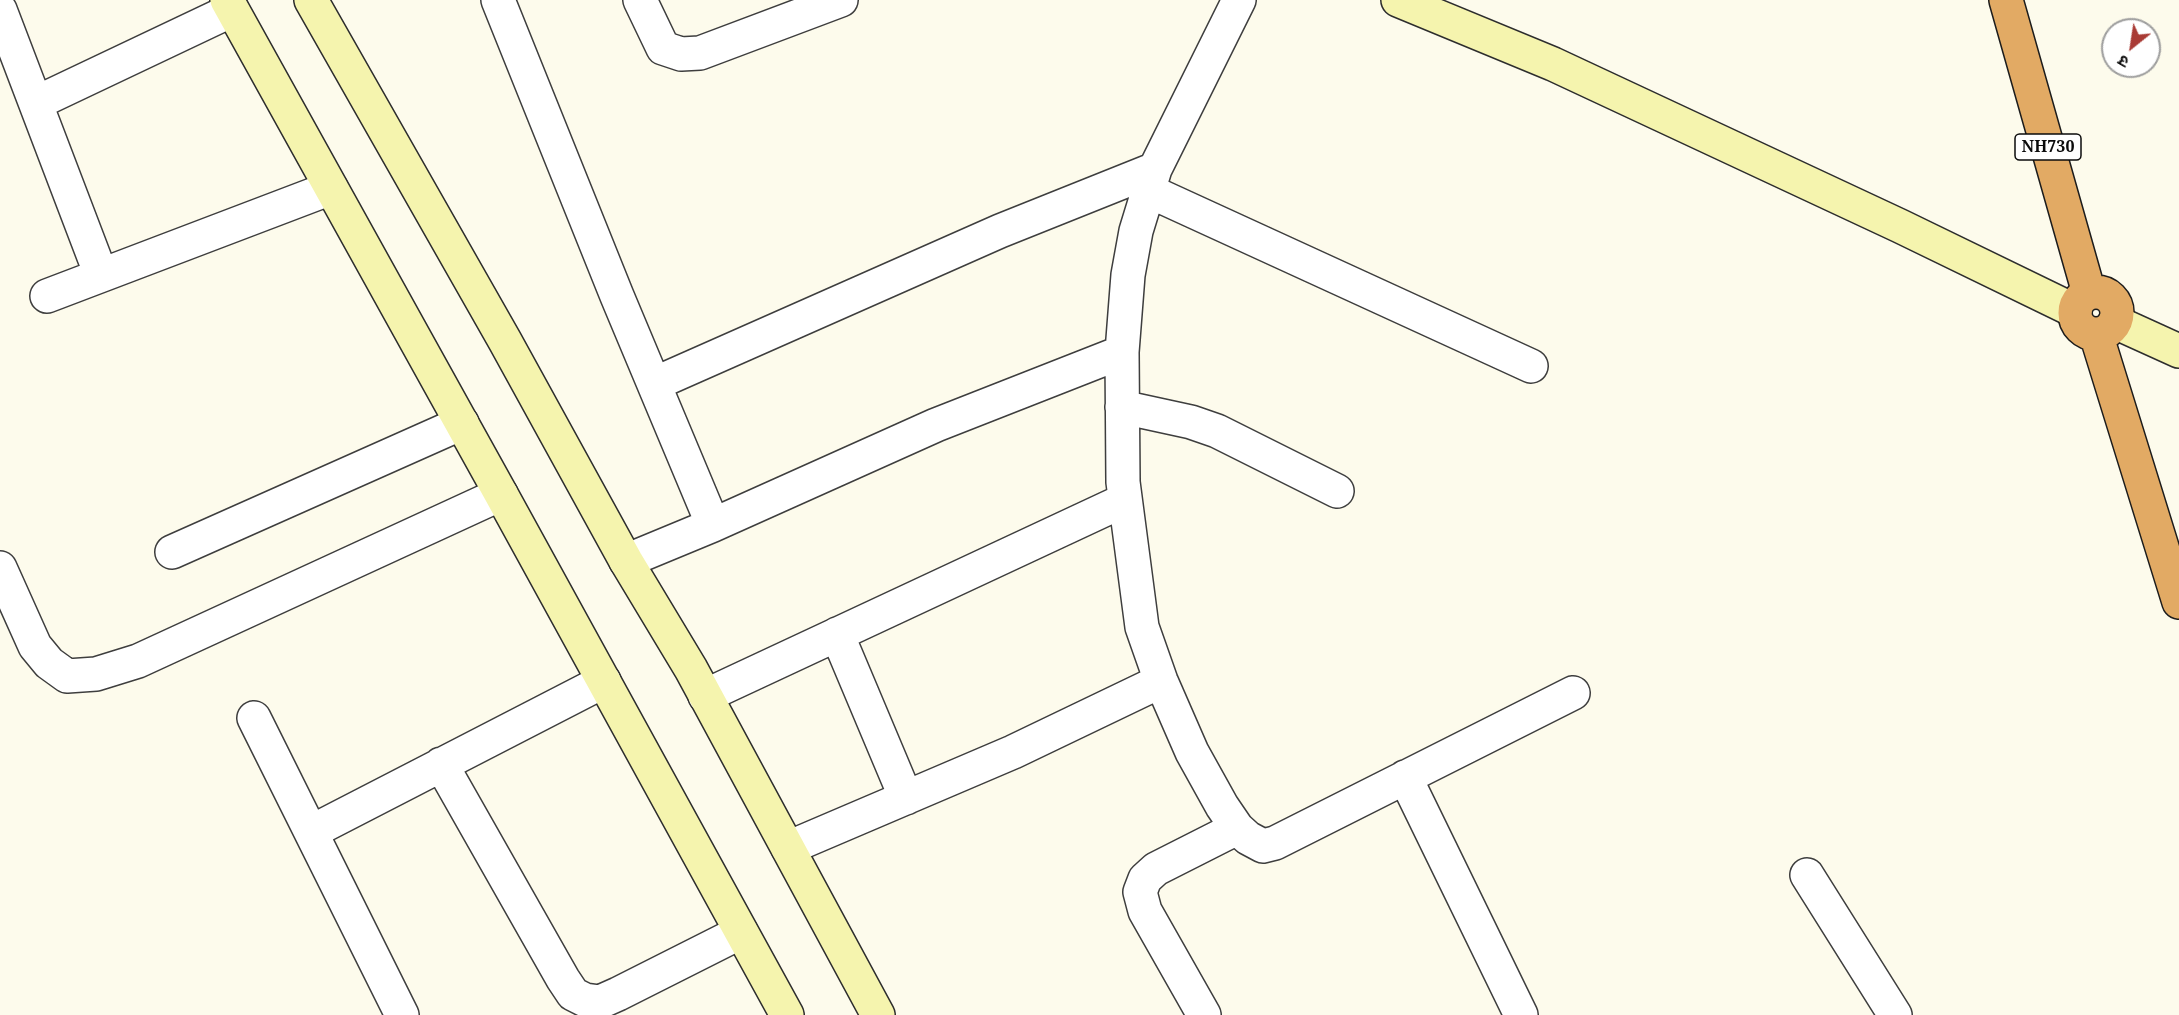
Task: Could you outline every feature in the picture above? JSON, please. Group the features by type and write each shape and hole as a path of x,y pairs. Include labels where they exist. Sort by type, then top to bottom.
{"highway":[{"name":"NH730","path":"2006,0 2094,315 2179,602"}],"street":[{"path":"311,0 505,341 626,561 705,696 878,1015"},
{"path":"498,0 713,525"},
{"path":"640,0 663,48 681,54 700,53 841,0"},
{"path":"1239,0 1152,180 1136,231 1128,275 1122,352 1123,482 1142,627 1161,681 1192,752 1237,828 1248,838 1263,846 1573,693"},
{"path":"1398,0 1553,64 2094,315 2179,351"},
{"path":"36,103 229,5 462,423 787,1015"},
{"path":"0,10 102,275"},
{"path":"654,384 1000,231 1152,180 1531,366"},
{"path":"47,296 331,188"},
{"path":"626,561 713,525 936,425 1122,352"},
{"path":"1122,407 1191,422 1217,431 1338,491"},
{"path":"172,552 462,423"},
{"path":"0,568 35,646 49,663 67,676 96,674 138,661 501,494"},
{"path":"705,696 1125,501"},
{"path":"837,634 906,798"},
{"path":"311,832 604,681"},
{"path":"788,848 1013,752 1161,681"},
{"path":"254,718 402,1015"},
{"path":"441,764 573,994 585,1000 600,1002 741,932"},
{"path":"1405,777 1521,1015"},
{"path":"1204,1015 1145,910 1140,892 1145,879 1156,869 1237,828"},
{"path":"1807,875 1895,1015"}]}
